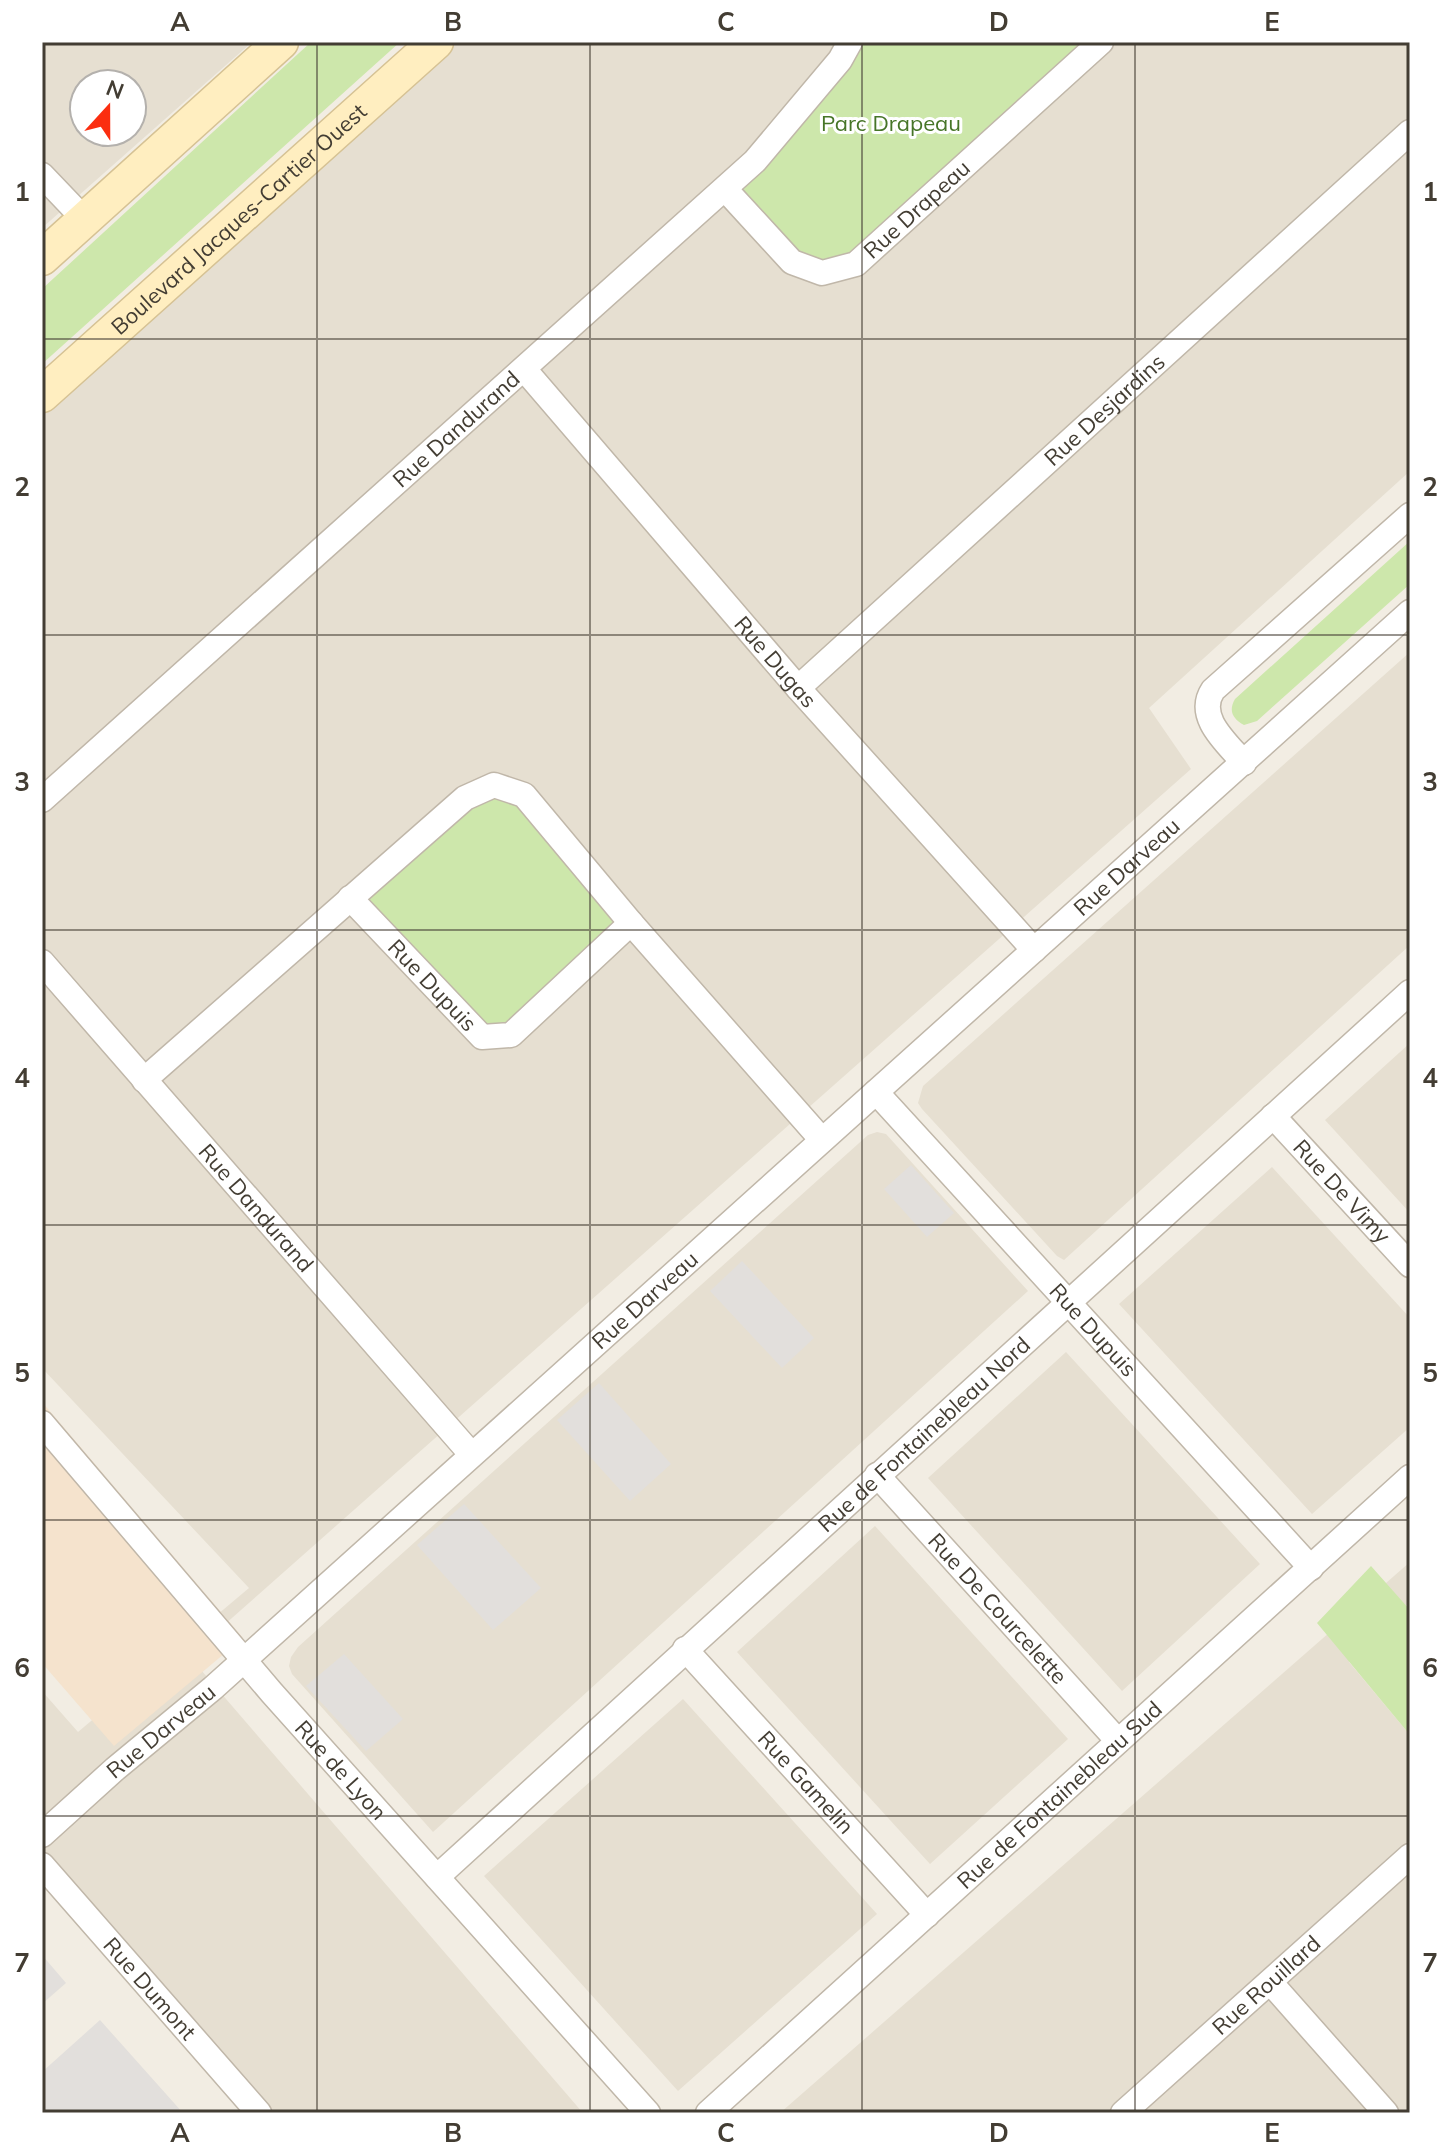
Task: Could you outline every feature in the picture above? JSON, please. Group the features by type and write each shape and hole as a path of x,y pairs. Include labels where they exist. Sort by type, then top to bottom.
{"main road":[{"path":"42,258 281,42"},
{"name":"Boulevard Jacques-Cartier Ouest","path":"42,395 436,42"}],"street":[{"name":"Rue Dandurand","path":"42,800 755,161 840,60 850,42"},
{"name":"Rue Drapeau","path":"725,189 792,262 822,273 856,264 1101,42"},
{"name":"Rue Desjardins","path":"798,688 1410,132"},
{"path":"42,175 85,220"},
{"name":"Rue Dugas","path":"524,369 798,688 1034,950"},
{"path":"1244,763 1208,717 1205,708 1213,690 1410,515"},
{"name":"Rue Darveau","path":"42,1835 244,1660 1410,612"},
{"path":"144,1080 465,798 494,785 524,795 631,923 822,1140"},
{"name":"Rue Dupuis","path":"350,898 482,1037 511,1035 631,923"},
{"name":"Rue Dandurand","path":"42,962 471,1454"},
{"name":"Rue de Fontainebleau Nord","path":"437,1877 1410,992"},
{"name":"Rue Dupuis","path":"876,1092 1311,1568"},
{"name":"Rue De Vimy","path":"1273,1116 1410,1265"},
{"name":"Rue de Lyon","path":"42,1423 244,1660 648,2113"},
{"name":"Rue De Courcelette","path":"877,1475 1118,1741"},
{"name":"Rue de Fontainebleau Sud","path":"708,2113 1410,1477"},
{"name":"Rue Gamelin","path":"685,1649 927,1915"},
{"name":"Rue Rouillard","path":"1123,2113 1410,1856"},
{"name":"Rue Dumont","path":"42,1865 259,2113"},
{"path":"1270,1982 1386,2113"}],"shaded area":[{"path":"42,42 252,42 148,134 148,68 68,68 68,148 132,148 42,228"},
{"path":"436,42 1410,42 1410,471 1149,708 1191,769 189,1656 583,2113 259,2113 42,1865 42,1691 78,1732 249,1588 42,1368 42,395"},
{"path":"1410,652 1410,945 1064,1260 1057,1256 922,1109 918,1103 923,1086"},
{"path":"1410,1043 1410,1213 1325,1120"},
{"path":"877,1132 886,1134 1028,1291 433,1832 292,1674 289,1666 291,1657 298,1647 868,1135"},
{"path":"911,1165 954,1213 927,1237 884,1189"},
{"path":"1272,1167 1410,1318 1410,1427 1312,1514 1119,1304"},
{"path":"742,1261 814,1338 782,1368 710,1291"},
{"path":"1066,1352 1260,1564 1122,1691 928,1478"},
{"path":"599,1383 671,1464 630,1501 557,1420"},
{"path":"42,1402 243,1638 114,1746 42,1663"},
{"path":"464,1504 541,1588 493,1630 417,1545"},
{"path":"875,1526 1068,1739 930,1864 737,1652"},
{"path":"1410,1562 1410,1610 1406,1605 1349,1662 1410,1735 1410,2113 780,2113"},
{"path":"344,1654 403,1719 366,1751 306,1686"},
{"path":"683,1699 877,1914 678,2091 484,1876"},
{"path":"42,1955 66,1983 42,2004"},
{"path":"100,2020 183,2113 42,2113 42,2072"}],"green space":[{"path":"311,42 400,42 42,364 42,289"},
{"name":"Parc Drapeau","path":"850,42 1101,42 856,264 822,273 725,189"},
{"path":"1410,541 1410,584 1257,721 1244,725 1237,720 1232,711 1235,699"},
{"path":"524,795 631,923 511,1035 482,1037 350,898 465,798"},
{"path":"1371,1566 1410,1610 1410,1735 1317,1623"}]}
